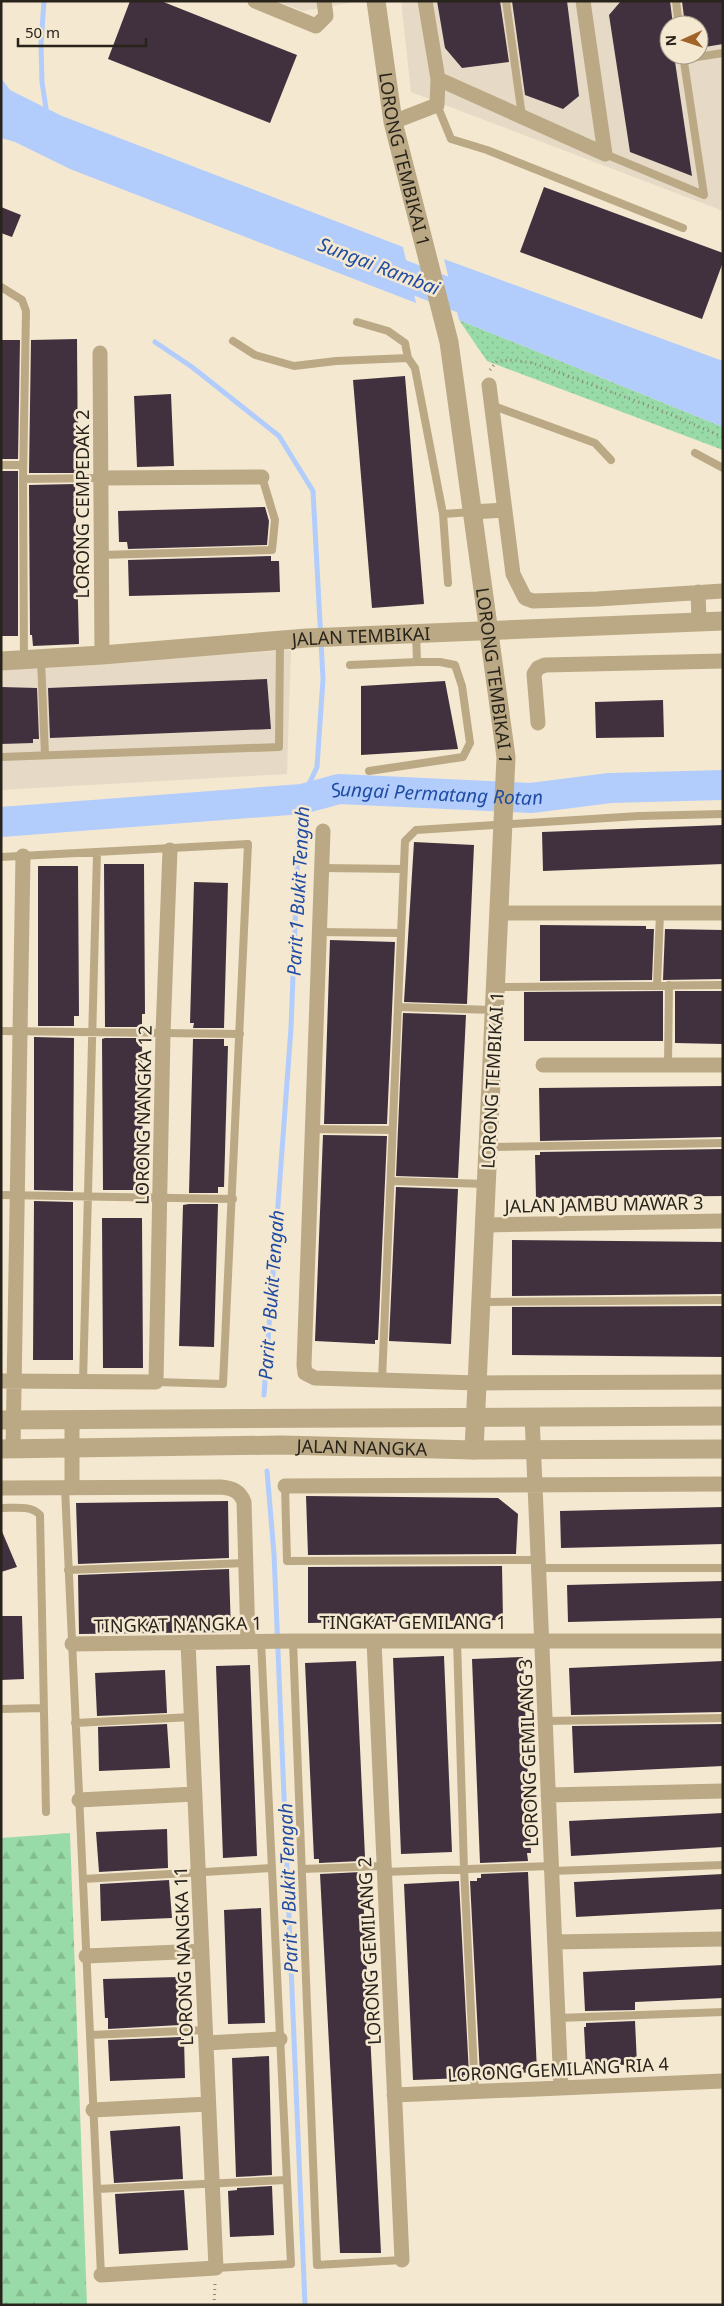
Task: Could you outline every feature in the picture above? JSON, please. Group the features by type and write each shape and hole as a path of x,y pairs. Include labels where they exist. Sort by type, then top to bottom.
{"street":[{"path":"254,1 316,26 326,16 324,1"},
{"name":"LORONG TEMBIKAI 1","path":"376,1 394,122 449,342 506,757 474,1450"},
{"path":"394,122 437,105 438,78 425,1"},
{"path":"583,1 605,154"},
{"path":"438,78 605,154"},
{"name":"LORONG CEMPEDAK 2","path":"100,353 102,655"},
{"path":"489,385 513,574 525,598 533,601 597,599 723,591"},
{"path":"101,478 262,477"},
{"path":"472,512 505,510"},
{"path":"698,592 699,622"},
{"path":"596,625 597,599"},
{"name":"JALAN TEMBIKAI","path":"1,661 102,655 307,638 723,621"},
{"path":"538,723 534,674 538,668 545,665 723,661"},
{"path":"323,831 311,1129 305,1373 315,1378 477,1383 723,1382"},
{"name":"LORONG NANGKA 12","path":"156,1382 163,1033 170,850"},
{"path":"7,1449 8,1381 17,1196 23,856"},
{"path":"500,913 723,913"},
{"path":"543,1065 723,1065"},
{"name":"JALAN JAMBU MAWAR 3","path":"485,1225 723,1221"},
{"path":"8,1381 156,1382"},
{"name":"LORONG GEMILANG 3","path":"532,1416 561,2088"},
{"name":"JALAN NANGKA","path":"7,1420 723,1416"},
{"path":"68,1488 72,1448 72,1420"},
{"name":"JALAN NANGKA","path":"7,1449 282,1445 474,1450 723,1449"},
{"name":"JALAN NANGKA","path":"285,1486 723,1484"},
{"path":"1,1488 221,1487 236,1490 244,1502 246,1563 259,1641"},
{"name":"TINGKAT NANGKA 1","path":"72,1644 289,1641"},
{"name":"TINGKAT GEMILANG 1","path":"289,1641 723,1641"},
{"name":"LORONG GEMILANG 2","path":"374,1641 402,2260"},
{"name":"LORONG NANGKA 11","path":"188,1642 216,2268"},
{"path":"548,1795 723,1791"},
{"path":"79,1800 195,1794"},
{"path":"555,1942 723,1939"},
{"path":"86,1956 202,1951"},
{"path":"206,2036 280,2039"},
{"name":"LORONG GEMILANG RIA 4","path":"394,2095 723,2081"},
{"path":"93,2110 208,2104"},
{"path":"101,2275 216,2268"}],"lane":[{"path":"506,1 522,116"},
{"path":"676,1 678,15"},
{"path":"709,54 723,53"},
{"path":"605,154 704,195 685,65"},
{"path":"437,105 451,139 487,150 683,228"},
{"path":"1,287 22,300 26,311 23,479 33,659 44,755"},
{"path":"356,322 388,331 405,343 408,358 415,368 443,514 448,583"},
{"path":"233,341 255,355 294,366 336,361 408,358"},
{"path":"491,405 595,443 611,460"},
{"path":"695,453 723,468"},
{"path":"1,465 23,466"},
{"path":"101,554 272,550 274,520 262,477"},
{"path":"23,479 101,478"},
{"path":"443,514 472,512"},
{"path":"416,633 417,662"},
{"path":"1,757 279,747 280,640"},
{"path":"350,665 440,662 455,665 462,686 470,743 463,757 369,771"},
{"path":"382,1380 405,841 416,830 504,819 723,814"},
{"path":"1,857 170,850 248,844 223,1384 156,1382"},
{"path":"83,1382 97,853"},
{"path":"322,868 404,868"},
{"path":"657,985 660,913"},
{"path":"319,932 401,933"},
{"path":"668,1065 669,985"},
{"path":"496,986 723,985"},
{"path":"398,1007 495,1010"},
{"path":"1,1030 240,1034"},
{"path":"311,1129 392,1130"},
{"path":"489,1147 723,1143"},
{"path":"391,1181 487,1184"},
{"path":"1,1195 233,1199"},
{"path":"481,1302 723,1300"},
{"path":"285,1486 287,1561 723,1568"},
{"path":"68,1488 68,1570 101,2275"},
{"path":"1,1508 28,1508 36,1510 40,1515 46,1812"},
{"path":"68,1570 246,1563"},
{"path":"216,2268 290,2264 272,1868 259,1641"},
{"path":"289,1641 302,1869 317,2264 402,2260"},
{"path":"457,1641 464,1869 475,2092"},
{"path":"1,1709 44,1708"},
{"path":"75,1723 192,1717"},
{"path":"545,1722 723,1718"},
{"path":"302,1869 723,1866"},
{"path":"82,1879 272,1868"},
{"path":"558,2018 723,2012"},
{"path":"90,2035 206,2036"},
{"path":"97,2189 286,2180"}],"path":[{"path":"489,385 489,371 497,360 533,363 660,410 723,437"},
{"path":"214,2305 216,2268"}],"shaded area":[{"path":"276,1 361,1 303,11"},
{"path":"401,1 723,1 723,211 411,92"},
{"path":"291,650 287,774 1,790 1,668"}],"green space":[{"path":"459,320 723,427 723,450 487,361"},
{"path":"70,1833 87,2305 1,2305 1,1838"}],"water":[{"path":"1,78 10,90 62,116 403,247 416,303 70,169 15,142 1,138"},
{"path":"444,259 723,361 723,427 459,320"}],"building":[{"path":"130,1 161,1 297,55 270,123 108,59"},
{"path":"437,1 500,1 509,62 462,68 445,48"},
{"path":"512,1 567,1 579,96 563,109 525,95"},
{"path":"621,1 670,1 672,15 659,15 659,65 675,65 692,176 630,152 609,15"},
{"path":"682,1 723,1 723,44 709,46 709,15 684,15"},
{"path":"544,187 723,253 723,262 702,319 520,252"},
{"path":"1,207 21,215 12,237 1,233"},
{"path":"77,339 78,471 74,471 74,473 29,473 31,340"},
{"path":"1,340 20,340 18,459 1,459"},
{"path":"405,376 424,604 372,608 353,380"},
{"path":"171,394 174,466 137,467 134,396"},
{"path":"1,471 18,471 18,636 1,636"},
{"path":"75,484 79,644 33,646 32,635 30,635 29,485"},
{"path":"265,507 269,521 267,545 128,549 127,542 119,542 118,511"},
{"path":"271,556 271,561 279,561 280,592 129,596 128,560"},
{"path":"267,679 271,729 50,738 48,688"},
{"path":"445,681 458,749 361,755 361,686"},
{"path":"1,687 37,688 39,739 33,739 33,743 1,744"},
{"path":"663,700 664,737 596,738 595,702"},
{"path":"723,825 723,864 543,871 542,832"},
{"path":"414,842 474,845 467,1004 404,1002"},
{"path":"104,864 144,864 145,1014 142,1014 142,1027 105,1027"},
{"path":"38,866 78,866 79,1016 74,1016 74,1026 38,1026"},
{"path":"194,882 228,883 224,1028 193,1028 194,1023 190,1023"},
{"path":"540,925 646,926 646,929 654,929 652,980 540,981"},
{"path":"665,929 723,930 723,979 663,980"},
{"path":"330,940 395,942 387,1124 324,1124"},
{"path":"663,991 663,1041 524,1041 524,992"},
{"path":"675,991 723,991 723,1044 675,1043"},
{"path":"403,1013 466,1015 458,1178 396,1176"},
{"path":"34,1037 74,1038 73,1191 34,1190"},
{"path":"142,1038 143,1190 103,1190 102,1039"},
{"path":"193,1039 224,1039 224,1046 228,1046 224,1187 218,1187 218,1193 189,1193"},
{"path":"723,1086 723,1137 540,1141 539,1088"},
{"path":"323,1135 387,1136 378,1340 375,1340 375,1344 315,1341"},
{"path":"723,1149 723,1196 536,1198 535,1155 540,1155 540,1152"},
{"path":"396,1187 458,1189 451,1344 389,1341"},
{"path":"34,1201 73,1202 73,1360 33,1360"},
{"path":"218,1204 214,1347 179,1346 183,1205"},
{"path":"102,1218 142,1218 143,1368 103,1368"},
{"path":"512,1240 723,1242 723,1294 512,1296"},
{"path":"723,1306 723,1357 512,1355 512,1307"},
{"path":"306,1496 498,1498 518,1514 516,1554 308,1555"},
{"path":"228,1501 229,1558 78,1564 76,1503"},
{"path":"723,1507 723,1544 561,1548 560,1511"},
{"path":"1,1529 17,1567 1,1572"},
{"path":"502,1566 503,1620 308,1623 308,1567"},
{"path":"229,1569 231,1632 79,1634 78,1575"},
{"path":"723,1581 723,1618 568,1622 567,1585"},
{"path":"1,1616 22,1616 24,1679 1,1680"},
{"path":"444,1656 452,1852 401,1854 393,1658"},
{"path":"523,1657 531,1853 527,1853 528,1861 480,1863 472,1659"},
{"path":"356,1661 365,1857 361,1857 361,1861 319,1863 319,1859 314,1859 305,1663"},
{"path":"723,1661 723,1712 571,1715 569,1668"},
{"path":"250,1665 257,1856 223,1858 216,1666"},
{"path":"165,1670 167,1713 97,1716 95,1673"},
{"path":"167,1724 170,1768 99,1771 98,1727"},
{"path":"723,1724 723,1766 574,1773 572,1726"},
{"path":"723,1813 723,1847 571,1856 569,1821"},
{"path":"167,1829 168,1868 99,1872 96,1832"},
{"path":"362,1872 381,2253 340,2253 320,1874"},
{"path":"528,1872 537,2072 480,2075 470,1881 477,1881 477,1878 481,1878 481,1874"},
{"path":"723,1874 723,1909 576,1917 574,1882"},
{"path":"169,1880 172,1918 101,1921 100,1884"},
{"path":"459,1881 469,2075 463,2075 464,2078 413,2080 404,1884"},
{"path":"261,1908 265,2023 228,2024 224,1910"},
{"path":"723,1965 723,1998 635,2002 635,2010 585,2011 583,1972"},
{"path":"178,1977 180,2025 108,2029 108,2018 105,2018 103,1979"},
{"path":"635,2021 637,2064 586,2067 584,2027 586,2027 586,2023"},
{"path":"181,2037 181,2039 184,2039 185,2078 110,2081 108,2040"},
{"path":"269,2056 272,2175 236,2177 232,2058"},
{"path":"180,2126 183,2179 114,2183 110,2131"},
{"path":"272,2186 274,2235 230,2237 228,2191 237,2190 237,2188"},
{"path":"184,2190 188,2250 119,2254 115,2194"}],"waterway":[{"path":"44,1 41,44 42,82 47,115"},
{"name":"Sungai Rambai","path":"372,263 490,309"},
{"name":"Parit 1 Bukit Tengah","path":"155,342 192,367 279,436 313,491 323,679 317,767 302,799 299,822 291,1028 264,1395"},
{"name":"Sungai Permatang Rotan","path":"1,822 302,799 339,789 531,798 610,788 723,785"},
{"name":"Parit 1 Bukit Tengah","path":"267,1471 274,1554 305,2305"}]}
